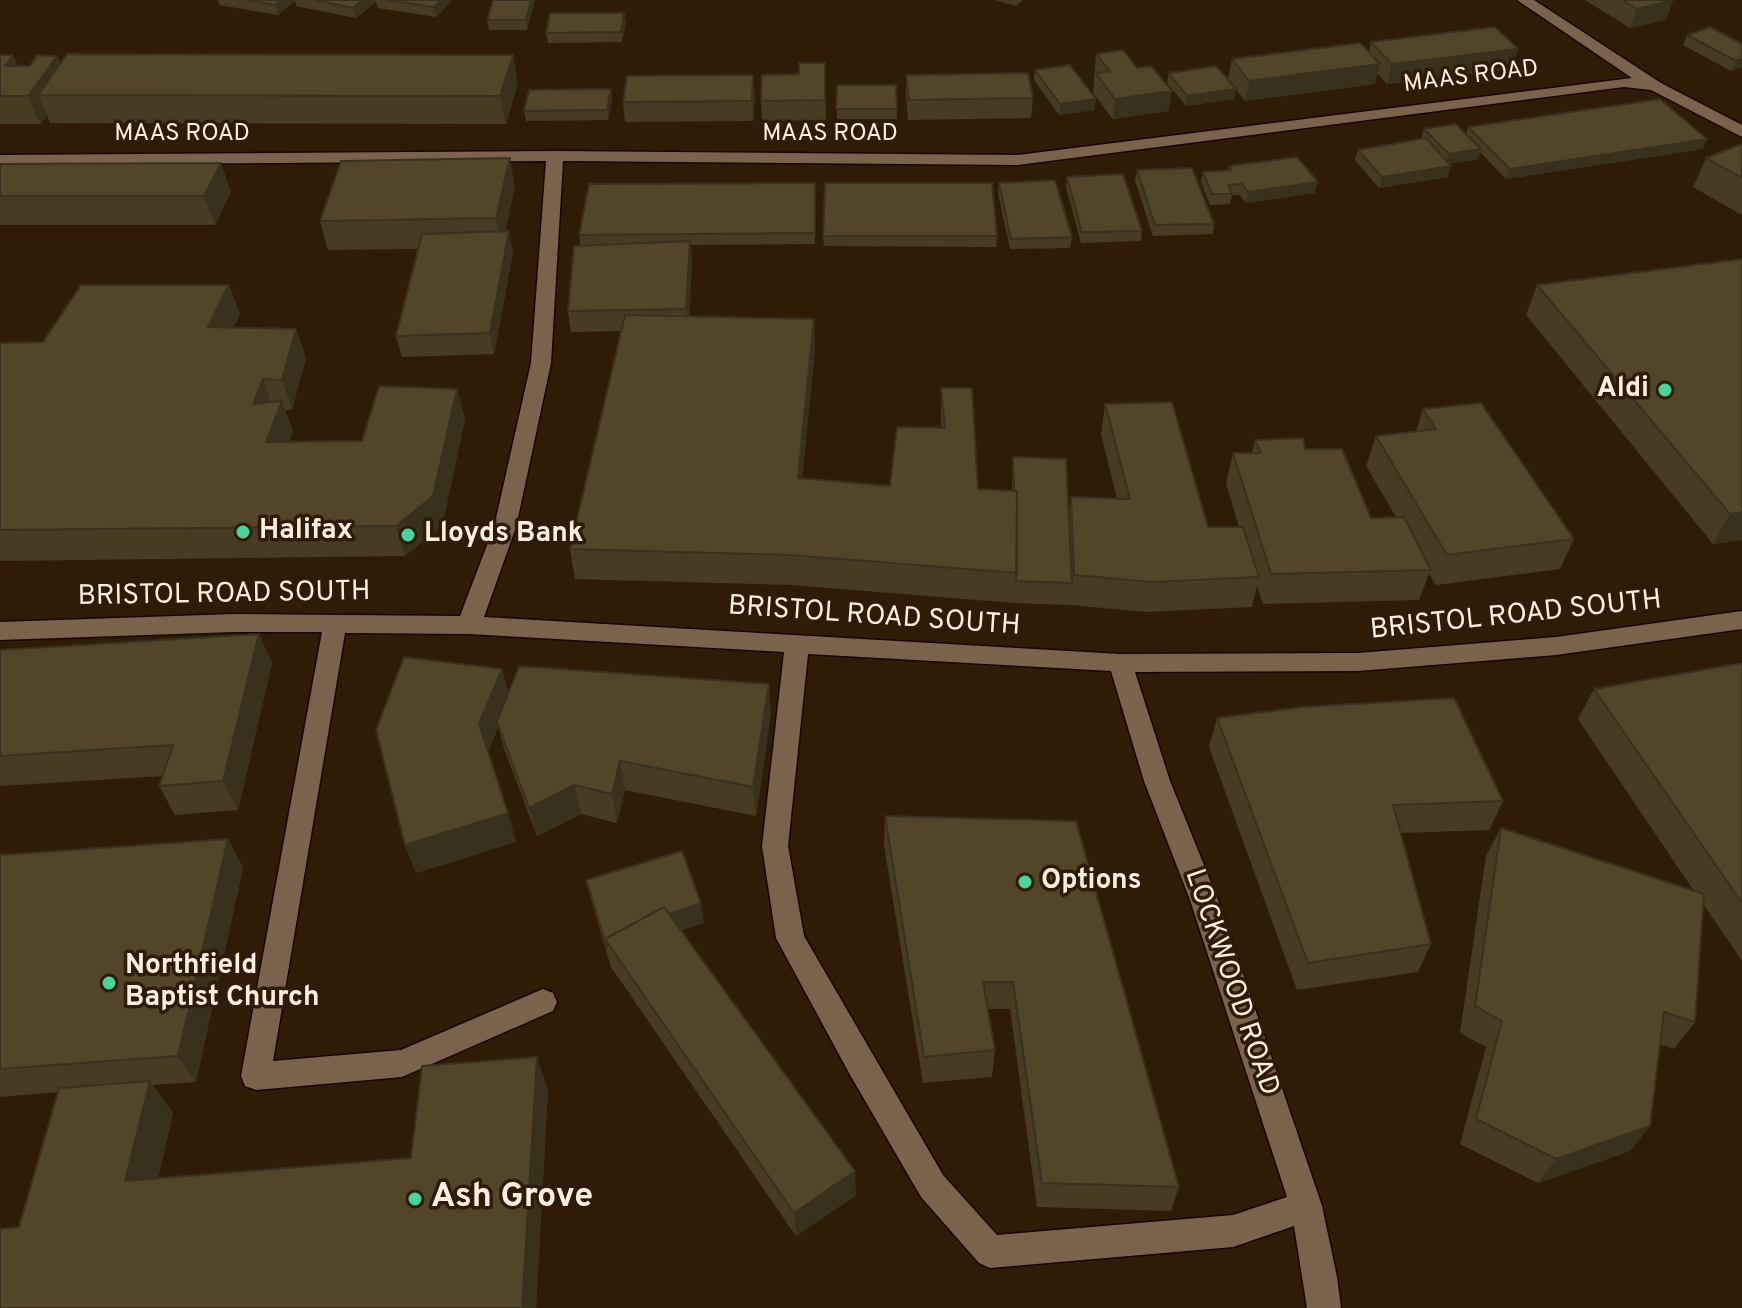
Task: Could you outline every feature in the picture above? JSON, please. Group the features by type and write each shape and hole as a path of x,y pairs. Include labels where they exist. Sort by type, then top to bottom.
{"street":[{"path":"1524,0 1655,86 1742,132"},
{"name":"MAAS ROAD","path":"0,160 555,156 1018,160 1624,82 1655,86"},
{"path":"469,625 505,527 541,363 555,156"},
{"name":"BRISTOL ROAD SOUTH","path":"0,631 234,623 469,625 1120,663 1358,662 1556,646 1742,620"},
{"path":"335,624 256,1076 402,1063 543,1002"},
{"path":"797,644 775,846 790,938 932,1186 990,1252 1233,1231 1306,1206"},
{"name":"LOCKWOOD ROAD","path":"1120,663 1157,781 1204,900 1306,1206 1321,1277 1324,1308"}],"building":[{"path":"247,0 281,0 275,5"},
{"path":"315,0 363,0 353,8"},
{"path":"387,0 441,0 434,7"},
{"path":"493,0 531,0 526,20 487,20"},
{"path":"1623,0 1673,0 1637,9"},
{"path":"550,13 624,13 621,32 546,33"},
{"path":"1495,27 1518,49 1392,64 1371,42"},
{"path":"1710,27 1742,44 1742,58 1736,61 1687,35"},
{"path":"1360,43 1380,64 1249,81 1232,59"},
{"path":"1123,50 1137,68 1151,66 1172,91 1115,99 1096,73 1110,71 1096,54"},
{"path":"67,54 513,55 500,96 38,95"},
{"path":"0,55 13,55 5,66 30,66 37,55 57,56 28,96 0,96"},
{"path":"799,63 825,63 825,100 761,101 762,75 799,74"},
{"path":"1070,65 1096,99 1060,104 1035,70"},
{"path":"1216,66 1236,89 1187,96 1169,73"},
{"path":"1028,73 1033,98 909,100 906,75"},
{"path":"753,75 752,101 623,102 627,76"},
{"path":"837,85 896,85 897,109 836,109"},
{"path":"611,89 607,110 524,111 529,90"},
{"path":"1660,99 1707,139 1510,169 1468,127"},
{"path":"1456,124 1481,149 1449,154 1424,129"},
{"path":"1426,138 1451,166 1382,177 1358,150"},
{"path":"1742,144 1742,178 1706,158"},
{"path":"1297,157 1318,182 1248,192 1242,184 1228,185 1232,194 1212,194 1203,172 1232,170 1229,166"},
{"path":"510,158 496,218 320,221 341,161"},
{"path":"221,163 204,196 0,196 0,164"},
{"path":"1192,168 1214,224 1155,225 1137,170"},
{"path":"1123,174 1142,231 1082,232 1067,177"},
{"path":"1055,180 1072,237 1011,239 999,183"},
{"path":"815,183 815,233 579,235 589,184"},
{"path":"825,183 992,183 997,236 823,236"},
{"path":"509,231 490,333 396,336 422,234"},
{"path":"690,241 686,309 568,311 574,246"},
{"name":"Aldi","path":"1742,259 1742,512 1730,514 1537,285"},
{"path":"81,285 229,285 208,327 296,329 282,380 263,379 253,404 282,401 266,442 362,441 379,386 457,389 433,496 396,526 0,530 0,343 43,342"},
{"path":"625,315 814,319 798,478 890,486 897,427 945,428 941,388 972,388 978,489 1017,491 1017,573 790,555 570,549"},
{"path":"1172,402 1208,527 1243,527 1259,577 1152,582 1074,575 1071,497 1130,499 1105,404"},
{"path":"1481,403 1574,539 1447,555 1376,436 1436,429 1423,409"},
{"path":"1303,438 1305,449 1342,449 1371,518 1404,517 1431,570 1271,574 1233,453 1261,453 1255,440"},
{"path":"1013,457 1066,459 1072,583 1016,581 1017,491 1014,491"},
{"path":"259,634 223,781 159,786 173,745 0,756 0,650"},
{"path":"404,657 502,669 479,724 508,813 405,845 376,730"},
{"path":"1742,663 1742,903 1594,689"},
{"path":"519,666 769,684 753,787 620,761 612,794 574,785 529,808 497,722"},
{"path":"1454,698 1503,801 1393,805 1431,944 1308,963 1217,718 1302,707"},
{"path":"885,816 1076,821 1179,1187 1042,1183 1013,982 983,982 995,1050 924,1057"},
{"path":"1501,828 1704,894 1695,1022 1664,1012 1650,1126 1556,1159 1476,1119 1502,1021 1475,1006"},
{"name":"Northfield Baptist Church","path":"228,839 178,1056 0,1069 0,855"},
{"path":"682,851 701,903 669,914 664,907 605,939 607,947 586,880"},
{"path":"664,907 855,1171 794,1213 605,939"},
{"name":"Ash Grove","path":"537,1057 522,1308 0,1308 0,1229 19,1227 59,1088 150,1081 125,1181 411,1158 422,1066"}],"place":[{"name":"Aldi","path":"1665,390"},
{"name":"Halifax","path":"243,532"},
{"name":"Lloyds Bank","path":"408,535"},
{"name":"Options","path":"1025,882"},
{"name":"Northfield Baptist Church","path":"109,983"},
{"name":"Ash Grove","path":"415,1199"}]}
